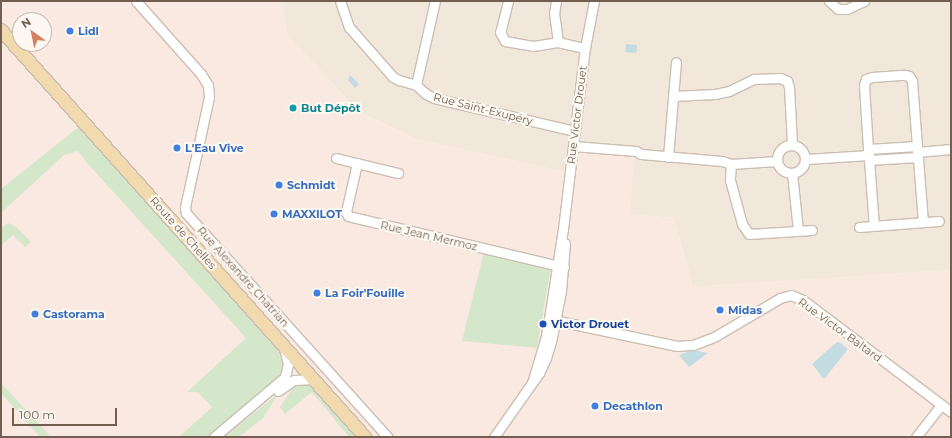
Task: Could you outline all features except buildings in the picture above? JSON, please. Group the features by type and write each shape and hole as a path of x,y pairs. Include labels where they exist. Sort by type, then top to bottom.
{"main road":[{"name":"Route de Chelles","path":"1,30 365,437"}],"street":[{"name":"Rue Alexandre Chatrian","path":"136,1 201,74 208,85 209,97 185,207 186,213 388,437"},
{"name":"Rue Saint-Exupéry","path":"340,1 349,27 393,77 416,85 426,94 434,98 575,131"},
{"path":"416,85 435,1"},
{"path":"508,1 500,32 505,41 533,46 558,42 585,48"},
{"path":"556,1 554,14 558,42"},
{"name":"Rue Victor Drouet","path":"498,435 532,383 552,319 560,267 563,229 585,48 594,1"},
{"path":"829,1 838,9 847,10 864,1"},
{"path":"668,157 676,62"},
{"path":"874,226 864,85 866,79 872,77 904,75 909,76 912,81 923,222"},
{"path":"673,96 715,94 729,91 754,80 780,78 787,81 789,87 792,145"},
{"path":"792,145 803,151 806,159 800,170 792,173 784,172 777,161 781,149 792,145"},
{"path":"573,149 635,157 640,154 722,161 731,164 777,161"},
{"path":"806,159 951,150"},
{"path":"336,158 398,173"},
{"name":"Rue Jean Mermoz","path":"357,163 346,212 348,216 560,267"},
{"path":"731,164 730,180 742,224 749,234 812,230"},
{"path":"792,173 798,230"},
{"path":"859,227 939,221"},
{"name":"Rue Victor Baltard","path":"552,319 677,346 694,345 714,337 780,298 791,295 803,300 951,412"},
{"path":"214,437 285,377 288,364 284,345"},
{"path":"221,437 289,383 294,380 314,379"},
{"path":"916,437 941,405"}],"shaded area":[{"path":"1,1 281,1 288,35 358,111 416,139 570,173 572,151 635,157 630,214 674,218 693,287 951,270 951,437 1,437"},
{"path":"281,1 951,1 951,270 693,287 674,218 630,214 570,173 416,139 358,111 288,35"}],"green space":[{"path":"81,125 286,360 282,378 212,437 179,437 212,407 198,392 187,392 246,338 88,164 78,151 64,155 1,213 1,189"},
{"path":"8,223 15,226 31,242 25,247 13,235 1,246 1,228"},
{"path":"484,252 551,267 537,348 462,341"},
{"path":"1,383 51,437 40,437 1,393"},
{"path":"300,383 309,384 355,437 349,437 312,392 285,414 280,407 292,389"},
{"path":"278,394 263,418 239,437 223,437"}],"water":[{"path":"626,44 637,45 636,53 625,52"},
{"path":"350,75 359,84 355,88 348,80"},
{"path":"837,342 841,343 848,349 825,378 823,378 812,364"},
{"path":"693,350 708,353 689,367 679,355"}],"place":[{"name":"Lidl","path":"70,31"},
{"name":"But Dépôt","path":"293,108"},
{"name":"L'Eau Vive","path":"177,148"},
{"name":"Schmidt","path":"279,185"},
{"name":"MAXXILOT","path":"274,214"},
{"name":"La Foir'Fouille","path":"317,293"},
{"name":"Midas","path":"720,310"},
{"name":"Castorama","path":"35,314"},
{"name":"Victor Drouet","path":"543,324"},
{"name":"Decathlon","path":"595,406"}]}
